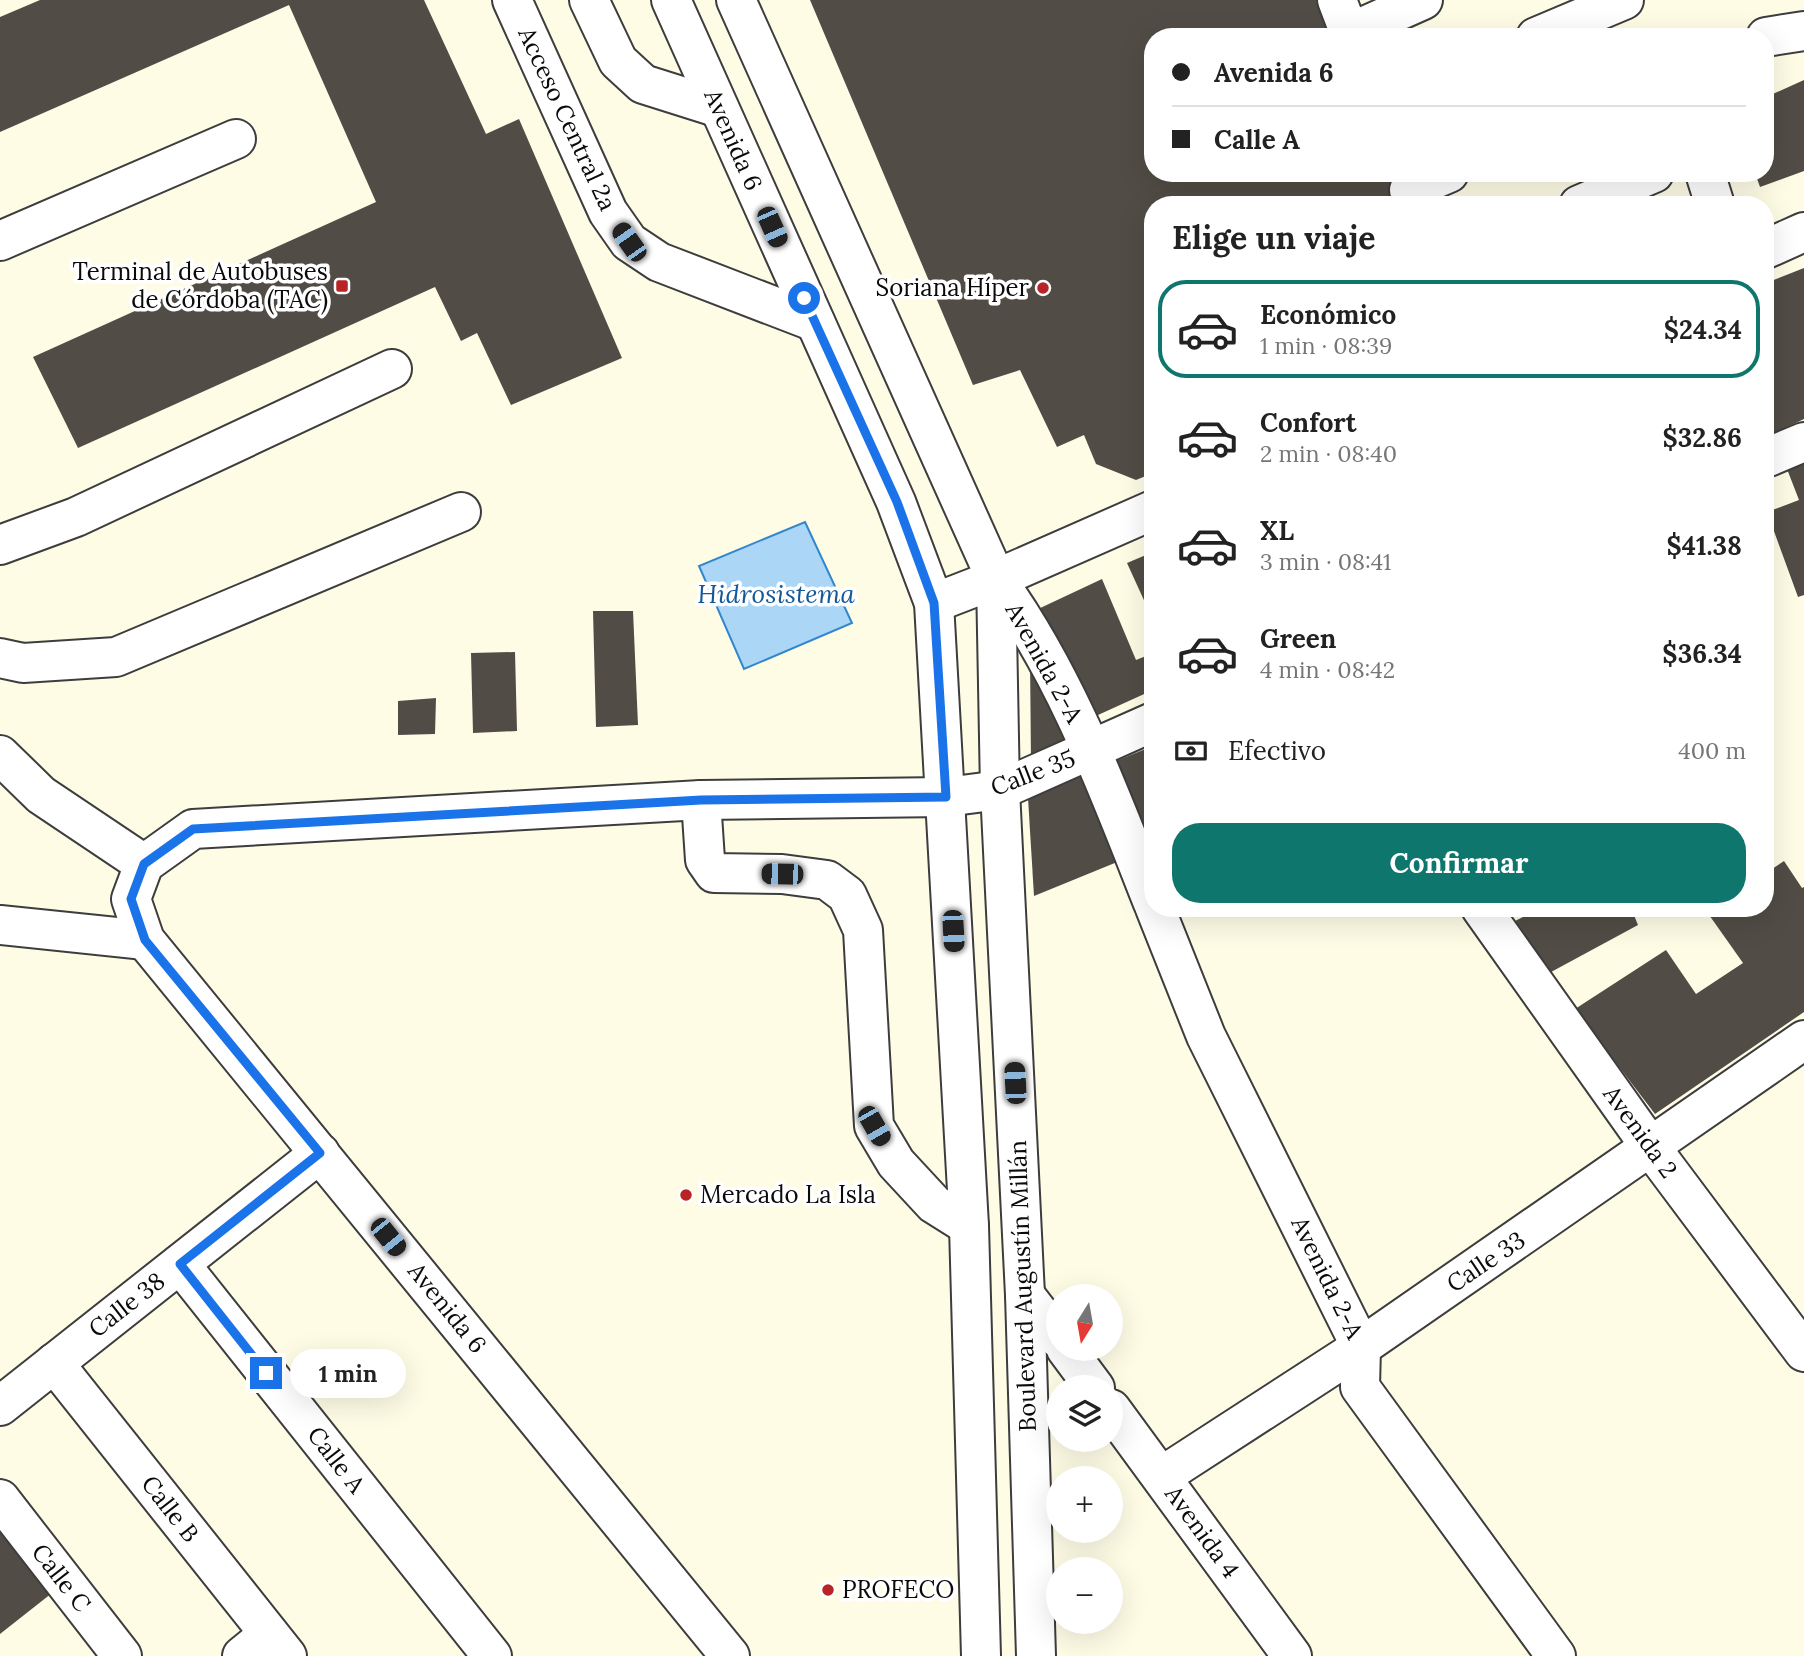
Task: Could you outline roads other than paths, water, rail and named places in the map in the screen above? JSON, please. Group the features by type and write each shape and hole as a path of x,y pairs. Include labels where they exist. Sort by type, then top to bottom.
{"street":[{"name":"Acceso Central 2a","path":"512,0 608,212 629,242 659,262 815,322"},
{"path":"589,0 618,61 643,84 719,108"},
{"name":"Avenida 6","path":"671,0 897,502 934,603 946,797"},
{"path":"736,0 996,579"},
{"path":"1346,23 1423,0"},
{"path":"1557,28 1624,0"},
{"path":"1774,36 1804,31"},
{"path":"0,241 236,139"},
{"path":"1409,189 1426,182"},
{"path":"1600,196 1633,182"},
{"path":"1774,245 1804,232"},
{"path":"0,545 76,517 392,369"},
{"path":"1774,455 1804,442"},
{"path":"0,659 23,663 116,657 461,512"},
{"path":"934,603 996,579 1144,514"},
{"name":"Avenida 2-A","path":"996,579 1023,616 1092,750 1144,881"},
{"name":"Boulevard Augustín Millán","path":"996,579 1000,790 1026,1295 1036,1656"},
{"name":"Calle 35","path":"144,864 193,829 701,800 946,797 1000,790 1144,726"},
{"path":"0,755 41,795 144,864"},
{"path":"946,797 969,1226 981,1656"},
{"path":"701,800 705,860 714,873 782,874 827,880 847,895 863,930 874,1126 903,1171 934,1204 969,1226"},
{"name":"Avenida 6","path":"144,864 131,899 145,940 730,1656"},
{"name":"Avenida 2-A","path":"1158,917 1206,1036 1362,1347 1360,1387 1556,1656"},
{"name":"Avenida 2","path":"1487,917 1652,1149 1804,1352"},
{"path":"0,925 145,940"},
{"name":"Calle 33","path":"1162,1476 1362,1347 1652,1149 1804,1040"},
{"name":"Calle 38","path":"0,1406 320,1153"},
{"name":"Calle A","path":"180,1264 492,1656"},
{"path":"1026,1295 1046,1322"},
{"name":"Calle B","path":"54,1363 266,1649"},
{"name":"Avenida 4","path":"1123,1425 1292,1656"},
{"name":"Calle C","path":"0,1499 122,1656"}],"water":[{"name":"Hidrosistema","path":"805,522 852,623 744,669 699,566"}],"place":[{"name":"Terminal de Autobuses de Córdoba (TAC)","path":"342,286"},
{"name":"Soriana Híper","path":"1043,288"},
{"name":"Mercado La Isla","path":"686,1195"},
{"name":"PROFECO","path":"828,1590"}]}
